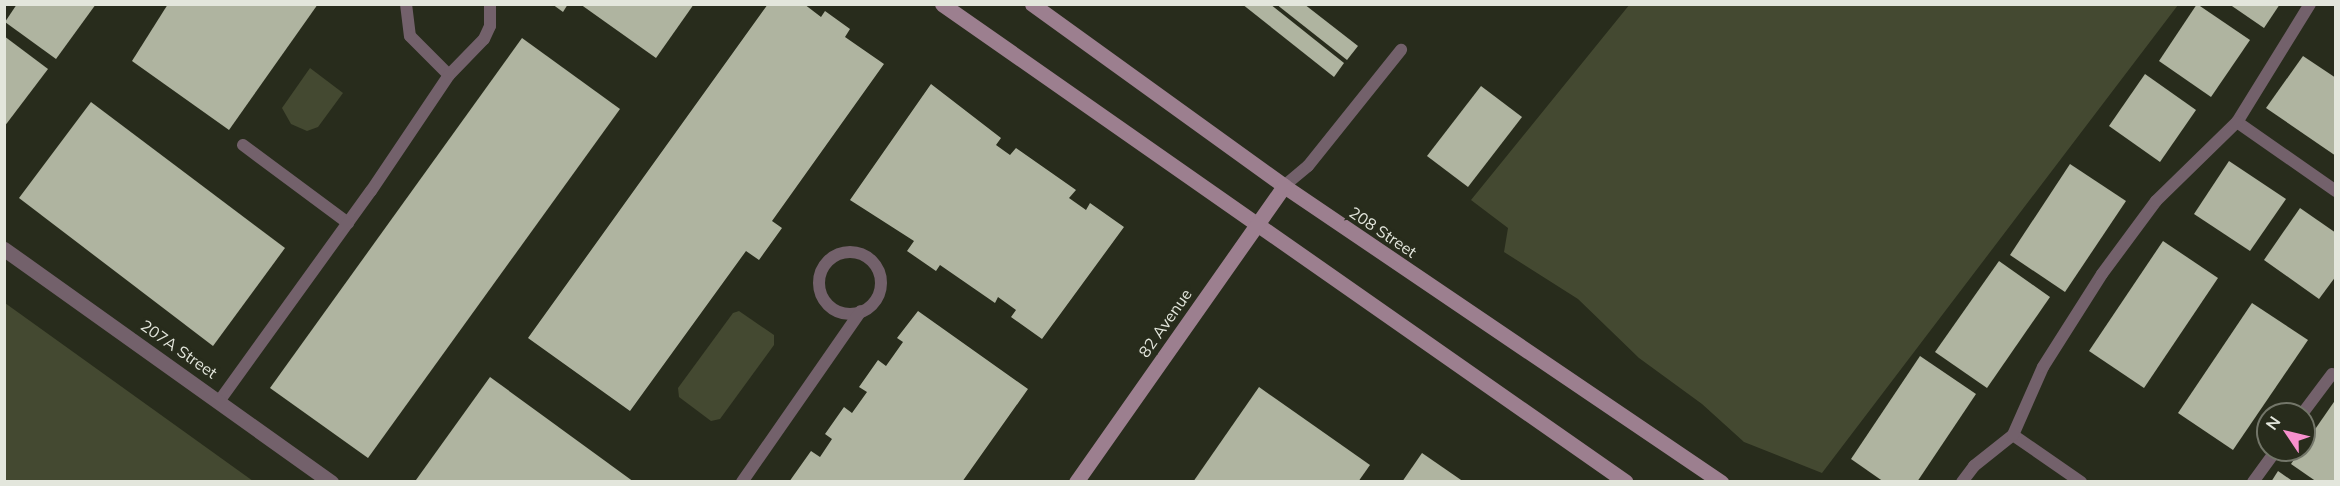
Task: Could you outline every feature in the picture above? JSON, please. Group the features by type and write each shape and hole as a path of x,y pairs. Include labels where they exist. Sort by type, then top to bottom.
{"main road":[{"path":"942,4 1256,226 1626,482"},
{"name":"208 Street","path":"1032,4 1284,186 1721,482"},
{"name":"82 Avenue","path":"1076,482 1284,186"}],"street":[{"name":"207A Street","path":"4,249 220,400 332,482"}],"lane":[{"path":"406,4 410,36 449,75"},
{"path":"220,400 348,223 449,75 484,39 490,26 490,4"},
{"path":"1962,482 1974,466 2013,435 2043,367 2102,274 2156,201 2237,122 2310,4"},
{"path":"1284,186 1308,166 1401,50"},
{"path":"2237,122 2336,191"},
{"path":"243,145 348,223"},
{"path":"742,482 861,311 877,298 881,277 877,267 861,254 841,253 825,265 820,274 821,294 833,309 842,313 861,311"},
{"path":"2311,402 2332,374"},
{"path":"2013,435 2081,482"},
{"path":"2253,482 2267,462"}],"green space":[{"path":"1630,4 2178,5 1822,473 1744,442 1702,404 1639,358 1578,299 1504,252 1508,228 1471,200"},
{"path":"310,68 343,93 318,127 307,131 291,124 282,108"},
{"path":"5,303 253,481 5,481"},
{"path":"739,311 774,335 774,345 720,419 711,421 679,397 678,388 733,313"}],"building":[{"path":"17,4 96,4 56,59 5,22"},
{"path":"168,4 318,4 229,130 132,61"},
{"path":"552,4 568,4 563,12"},
{"path":"580,4 694,4 656,58"},
{"path":"768,4 804,4 821,17 825,11 850,29 845,37 884,64 772,221 782,228 759,260 746,251 630,411 528,338"},
{"path":"1242,4 1270,4 1344,63 1334,77"},
{"path":"1276,4 1304,4 1358,46 1347,60"},
{"path":"2197,4 2250,40 2211,97 2159,61"},
{"path":"2229,4 2280,4 2264,28"},
{"path":"4,36 48,69 4,127"},
{"path":"522,38 620,109 368,458 270,388"},
{"path":"2303,56 2336,78 2336,156 2266,108"},
{"path":"2145,74 2196,110 2160,162 2109,126"},
{"path":"931,84 1001,138 996,145 1010,155 1016,148 1076,190 1069,198 1086,210 1090,203 1124,227 1042,339 1011,317 1016,310 998,297 995,303 940,265 936,271 907,251 914,241 850,200"},
{"path":"1481,86 1522,117 1468,187 1427,156"},
{"path":"91,102 285,248 213,346 19,198"},
{"path":"2229,161 2286,199 2250,251 2194,214"},
{"path":"2070,164 2126,201 2065,292 2010,255"},
{"path":"2300,208 2336,233 2336,276 2319,299 2264,260"},
{"path":"2163,241 2218,278 2144,388 2089,351"},
{"path":"1999,261 2050,297 1987,388 1935,352"},
{"path":"2252,303 2308,340 2266,402 2256,402 2256,416 2233,450 2178,413"},
{"path":"918,311 1028,389 962,482 789,482 811,451 820,457 832,439 825,434 844,407 852,413 867,392 859,387 878,360 886,366 903,342 897,338"},
{"path":"1920,356 1976,394 1917,482 1884,482 1851,459"},
{"path":"490,377 634,482 416,480"},
{"path":"1259,387 1370,465 1358,482 1193,482"},
{"path":"2336,399 2336,482 2317,482 2291,464 2292,462 2316,462 2316,428"},
{"path":"1422,453 1464,482 1402,482"},
{"path":"2278,471 2294,482 2271,482"}]}
